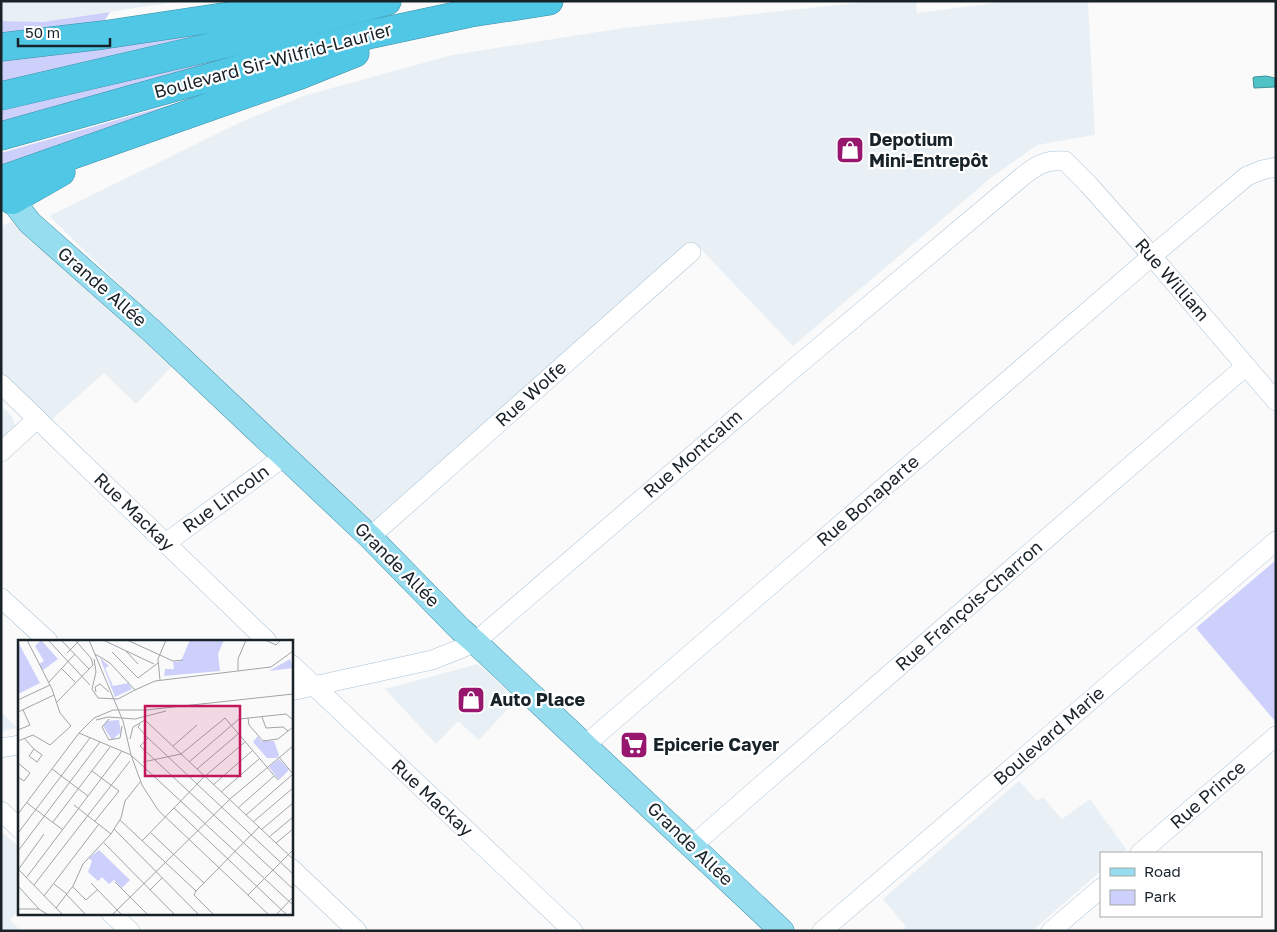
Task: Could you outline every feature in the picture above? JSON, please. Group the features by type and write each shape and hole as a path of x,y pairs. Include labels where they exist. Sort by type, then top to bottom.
{"highway":[{"path":"1,47 94,36 250,12 355,1"},
{"path":"1,96 254,37 387,1"},
{"name":"Boulevard Sir-Wilfrid-Laurier","path":"1,136 319,47 387,30 498,8 549,1"},
{"path":"5,195 72,165 84,152 300,75 448,18"}],"main road":[{"name":"Grande Allée","path":"5,195 30,223 153,332 370,537 460,630 782,931"}],"street":[{"name":"Rue Montcalm","path":"292,691 432,660 475,642 800,363 1029,171 1051,160 1066,161"},
{"name":"Rue William","path":"1066,161 1152,256 1276,401"},
{"name":"Rue Bonaparte","path":"585,745 1247,176 1262,170 1276,168"},
{"name":"Rue Wolfe","path":"370,537 691,252"},
{"name":"Rue François-Charron","path":"692,846 1246,366"},
{"name":"Rue Mackay","path":"1,384 167,542 266,640"},
{"path":"1,452 37,419"},
{"name":"Rue Lincoln","path":"167,542 284,456"},
{"name":"Boulevard Marie","path":"822,931 1276,541"},
{"path":"1,598 47,640"},
{"name":"Rue Mackay","path":"292,665 574,931"},
{"name":"Rue Prince","path":"1141,852 1276,736"},
{"path":"1,748 18,745"},
{"path":"1,811 18,827"},
{"path":"292,869 357,931"},
{"path":"1051,931 1100,889"},
{"path":"112,914 130,931"}],"shaded area":[{"path":"1,1 182,1 43,22 1,21"},
{"path":"875,1 916,1 917,13 1012,1 1088,1 1095,135 1037,145 992,177 793,346 696,244 369,528 49,216 239,123 303,96 452,55 623,28"},
{"path":"1266,76 1275,78 1275,87 1254,88 1254,77"},
{"path":"11,222 181,357 136,404 104,373 49,422 1,374 1,226"},
{"path":"1,406 12,416 15,426 1,438"},
{"path":"478,664 517,699 479,740 458,721 436,744 385,689"},
{"path":"1,712 17,728 1,731"},
{"path":"1019,781 1037,801 1043,797 1062,819 1090,799 1126,849 1122,852 1100,852 1100,872 1032,931 902,931 906,927 883,899"},
{"path":"1,831 18,846 18,911 10,920 21,931 1,931"}],"green space":[{"path":"110,12 103,23 1,36 1,21 43,22"},
{"path":"206,27 224,33 1,85 1,55"},
{"path":"213,55 215,63 1,123 1,104"},
{"path":"295,69 1,174 1,153"},
{"path":"1276,560 1276,720 1275,721 1196,628"}],"place":[{"name":"Depotium Mini-Entrepôt","path":"850,150"},
{"name":"Auto Place","path":"471,700"},
{"name":"Epicerie Cayer","path":"634,745"}]}
